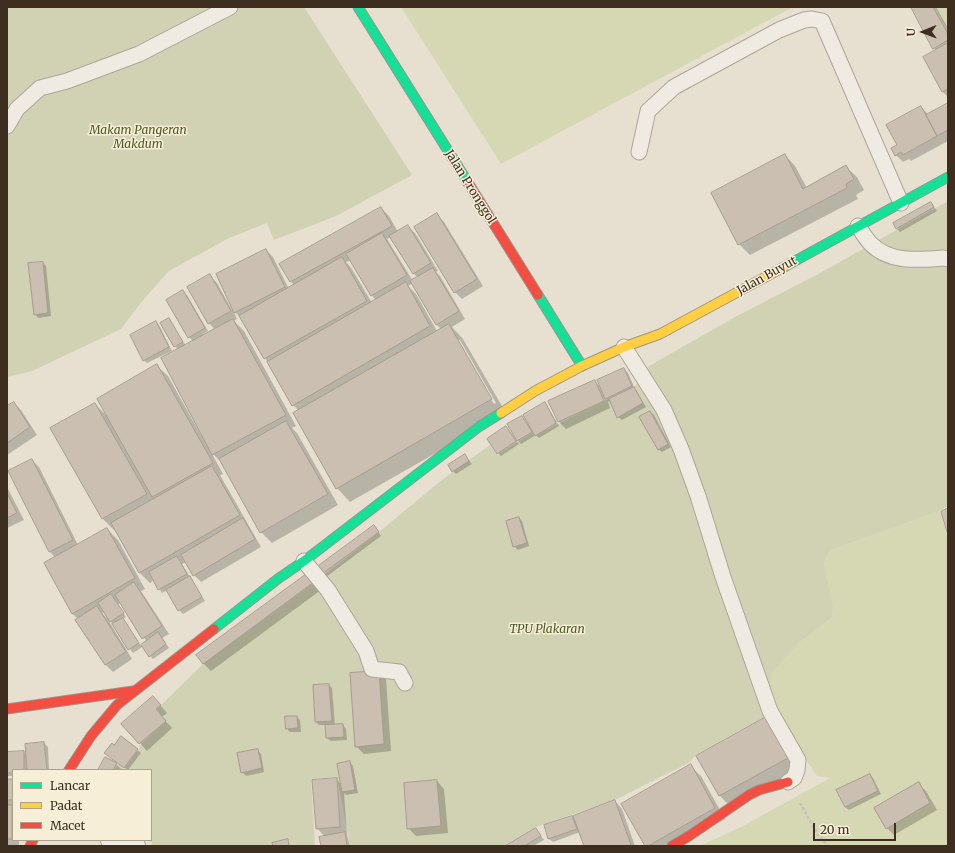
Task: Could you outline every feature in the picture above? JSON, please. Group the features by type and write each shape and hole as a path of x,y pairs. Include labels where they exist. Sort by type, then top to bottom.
{"street":[{"name":"Jalan Pronggol","path":"358,7 582,366"},
{"name":"Jalan Buyut","path":"70,769 88,738 117,704 279,578 304,561 480,426 535,391 582,366 624,347 660,334 901,204 948,177"},
{"path":"7,709 133,691"},
{"path":"672,846 749,795 759,790 788,782"},
{"path":"116,841 134,846"}],"lane":[{"path":"7,126 17,109 40,88 82,75 139,54 230,7"},
{"path":"638,152 648,111 674,87 779,30 804,20 812,19 822,21 901,204"},
{"path":"858,226 872,244 889,256 908,260 948,259"},
{"path":"624,347 664,410 681,449 698,496 723,577 770,711 798,760 794,778 788,782"},
{"path":"304,561 328,590 366,651 372,669 399,672 405,683"}],"path":[{"path":"788,782 818,835 828,846"}],"green space":[{"name":"Makam Pangeran Makdum","path":"7,7 304,7 412,175 336,216 274,240 267,223 227,239 169,271 143,300 121,329 32,371 7,377"},
{"path":"401,7 793,7 501,164"},
{"path":"935,7 948,7 948,25 945,26"},
{"name":"TPU Plakaran","path":"948,201 948,506 940,511 831,550 824,563 833,606 832,618 800,642 772,672 766,716 696,755 690,762 617,799 536,827 503,846 350,846 337,777 311,779 315,846 151,846 152,842 147,841 152,841 152,769 124,769 139,749 140,745 166,721 157,709 203,664 315,582 443,479 490,445 497,455 532,433 535,436 636,385 649,366 735,317 822,272"},
{"path":"940,511 948,537 948,846 700,846 741,827 830,778 817,776 801,753 777,710 769,689 772,672 800,642 832,618 833,606 824,563 831,550"},
{"name":"TPU Plakaran","path":"118,764 124,769 116,769"}],"building":[{"path":"911,7 933,7 948,34 948,40 933,49"},
{"path":"948,43 948,89 942,92 923,57"},
{"path":"948,103 948,130 937,136 926,115"},
{"path":"921,106 937,136 903,155 901,152 895,156 891,148 897,145 886,125"},
{"path":"785,154 803,189 846,165 854,179 846,184 847,188 738,245 711,193"},
{"path":"931,202 934,207 896,229 893,223"},
{"path":"381,207 392,226 290,282 279,264"},
{"path":"437,213 477,279 454,293 414,227"},
{"path":"408,225 431,263 413,274 389,236"},
{"path":"382,233 407,275 371,296 346,254"},
{"path":"266,249 285,287 234,313 216,274"},
{"path":"342,257 367,301 264,359 239,316"},
{"path":"43,262 48,313 34,315 28,263"},
{"path":"433,268 459,311 436,325 410,281"},
{"path":"210,274 231,311 208,324 187,287"},
{"path":"406,282 430,326 292,406 267,362"},
{"path":"183,290 205,328 188,338 166,300"},
{"path":"169,318 183,342 174,347 160,323"},
{"path":"233,319 286,415 212,455 161,358"},
{"path":"156,321 169,347 143,361 130,335"},
{"path":"449,324 492,399 336,489 293,413"},
{"path":"157,364 213,463 152,497 97,399"},
{"path":"624,368 632,386 605,399 597,380"},
{"path":"595,380 604,401 558,422 548,401"},
{"path":"634,387 643,403 617,418 609,399"},
{"path":"14,402 30,427 7,443 7,406"},
{"path":"545,402 556,423 535,436 523,415"},
{"path":"95,403 147,494 102,519 50,428"},
{"path":"650,411 668,444 658,450 639,417"},
{"path":"522,416 532,432 517,441 507,424"},
{"path":"286,421 328,494 260,533 219,459"},
{"path":"506,426 516,441 497,454 487,439"},
{"path":"465,454 469,461 452,472 448,465"},
{"path":"32,459 73,540 49,552 8,471"},
{"path":"212,466 240,515 139,573 111,523"},
{"path":"7,493 17,513 7,518"},
{"path":"948,508 948,535 941,512"},
{"path":"519,517 527,543 513,547 506,521"},
{"path":"243,518 255,539 193,576 181,555"},
{"path":"374,525 379,532 322,574 317,567"},
{"path":"107,528 135,578 72,614 44,563"},
{"path":"177,556 187,574 158,590 149,572"},
{"path":"308,573 314,582 203,664 196,655"},
{"path":"190,576 202,597 178,611 166,590"},
{"path":"134,582 162,626 142,639 115,595"},
{"path":"111,594 124,613 110,622 98,603"},
{"path":"97,606 126,652 105,665 75,620"},
{"path":"123,618 139,643 128,650 112,624"},
{"path":"158,632 166,644 149,657 141,645"},
{"path":"379,671 384,744 355,747 350,673"},
{"path":"329,684 332,721 315,722 313,685"},
{"path":"153,696 161,705 156,709 166,721 139,744 121,724"},
{"path":"285,716 297,716 298,728 286,729"},
{"path":"766,717 788,758 719,796 696,756"},
{"path":"343,724 344,737 326,738 325,725"},
{"path":"121,736 138,749 124,768 104,753 112,743 114,745"},
{"path":"44,742 47,769 27,769 25,744"},
{"path":"258,749 262,768 241,773 237,753"},
{"path":"24,751 24,769 12,769 12,773 7,773 7,752"},
{"path":"105,757 117,763 114,769 99,769"},
{"path":"350,761 355,790 342,792 337,764"},
{"path":"691,764 715,808 648,846 645,846 621,804"},
{"path":"870,774 878,791 845,807 836,790"},
{"path":"337,778 340,827 316,829 312,780"},
{"path":"7,779 12,779 12,800 7,800"},
{"path":"437,780 441,826 407,829 404,783"},
{"path":"919,782 930,803 886,829 874,808"},
{"path":"615,800 631,845 584,846 573,816"},
{"path":"7,805 12,805 12,839 7,839"},
{"path":"572,816 577,829 548,839 544,825"},
{"path":"536,828 541,836 524,846 505,846"},
{"path":"345,832 347,846 321,846 319,837"},
{"path":"288,839 289,846 273,846 272,843"}],"traffic: fast":[{"path":"358,7 467,181"},
{"path":"784,267 948,177"},
{"path":"538,295 582,366"},
{"path":"214,629 480,426 501,413"}],"traffic: slow":[{"path":"501,413 535,391 582,366 624,347 660,334 784,267"}],"traffic: jam":[{"path":"467,181 538,295"},
{"path":"70,769 91,736 117,705 214,629"},
{"path":"7,709 133,691"},
{"path":"672,846 749,795 759,790 788,782"},
{"path":"30,846 32,841"}]}
